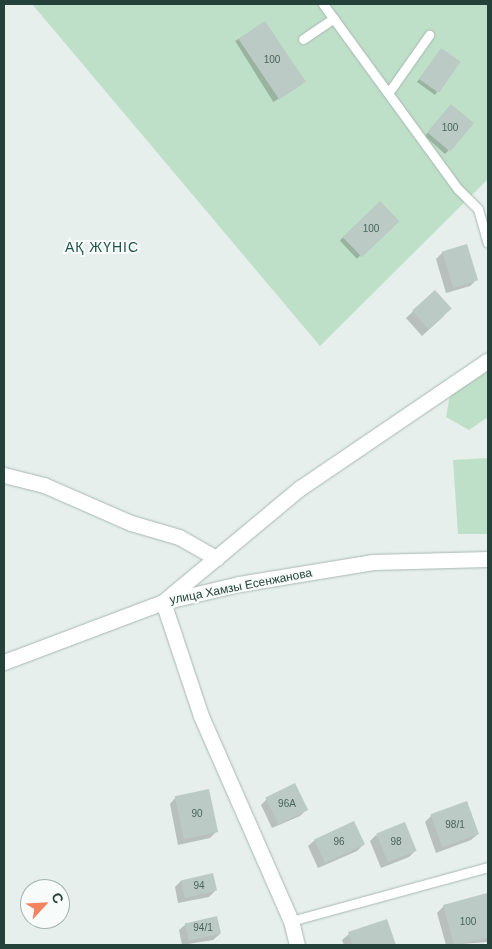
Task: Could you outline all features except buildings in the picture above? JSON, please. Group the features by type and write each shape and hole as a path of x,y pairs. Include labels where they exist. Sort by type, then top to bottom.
{"street":[{"path":"297,945 291,922 200,716 163,602 300,488 488,360"},
{"path":"4,475 44,485 131,522 179,538 216,558"},
{"name":"улица Хамзы Есенжанова","path":"4,662 163,602 239,584 373,562 488,559"}],"lane":[{"path":"323,4 458,189 478,209 488,243"},
{"path":"303,39 334,18"},
{"path":"389,92 429,35"},
{"path":"291,922 488,867"}],"green space":[{"path":"32,4 488,4 488,179 320,346"},
{"path":"488,371 488,417 469,430 446,417 450,395"},
{"path":"488,458 488,534 458,534 453,460"}],"district":[{"name":"АҚ ЖҮНІС","path":"102,247"}]}
